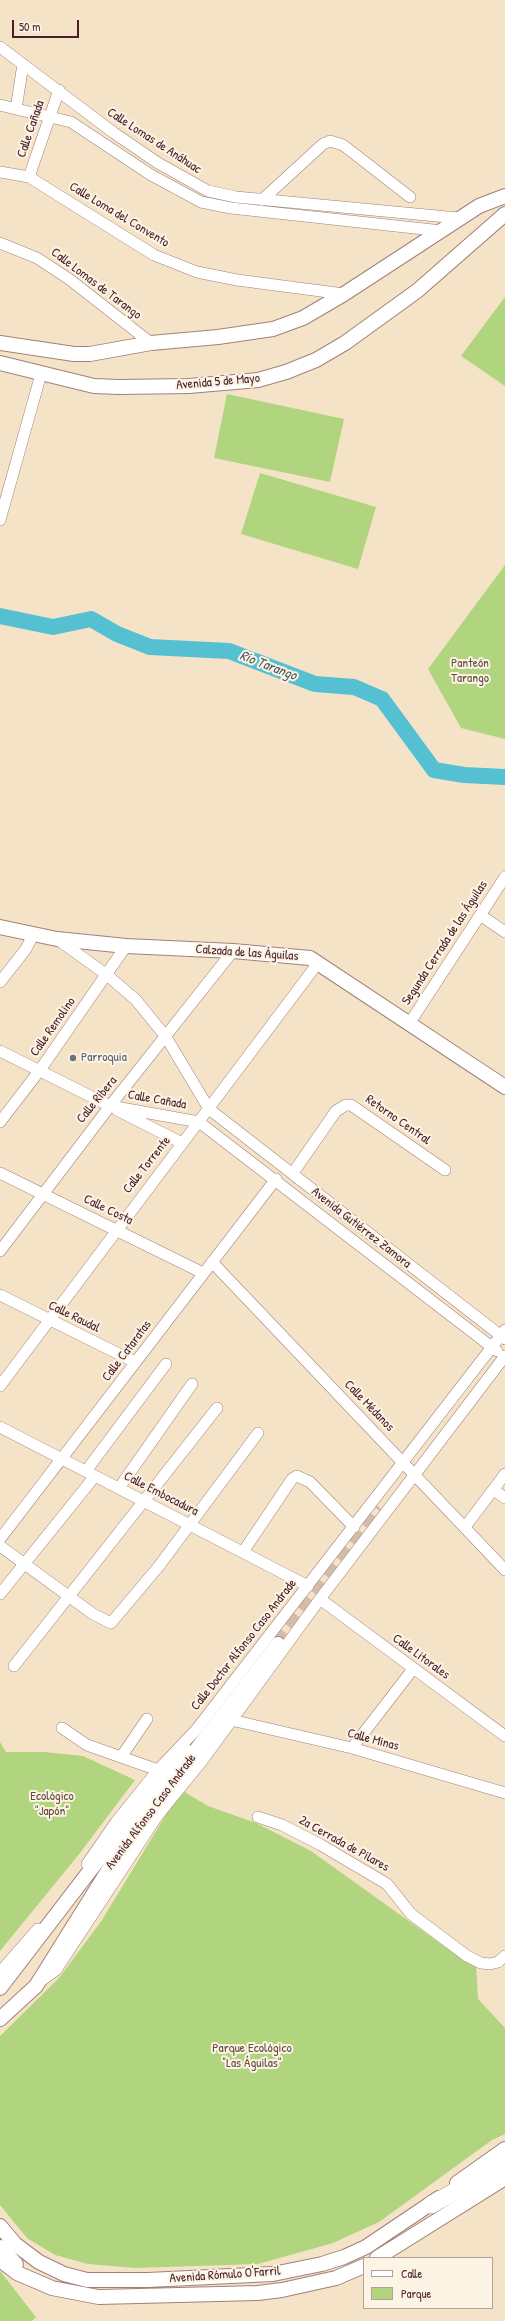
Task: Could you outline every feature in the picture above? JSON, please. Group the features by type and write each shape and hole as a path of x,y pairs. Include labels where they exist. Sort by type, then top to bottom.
{"highway":[{"path":"430,2205 503,2169"}],"main road":[{"path":"0,343 74,354 104,352 151,343 218,337 273,329 302,318 344,294 442,231 458,218 479,206 505,196"},
{"path":"442,231 493,208 505,205"},
{"name":"Avenida 5 de Mayo","path":"0,363 94,386 119,387 189,386 258,380 286,372 316,360 345,343 417,291 505,214"},
{"name":"Calzada de las Águilas","path":"0,927 57,939 126,946 233,951 310,958 505,1087"},
{"name":"Avenida Alfonso Caso Andrade","path":"0,1988 65,1905 77,1884 148,1795 200,1735 276,1642 132,1834 36,1986 0,2019"},
{"path":"52,1911 65,1905"},
{"name":"Avenida Rómulo O'Farril","path":"0,2226 15,2244 39,2262 64,2274 87,2280 148,2280 265,2274 322,2264 344,2257 366,2247 430,2205 463,2178 505,2149"},
{"path":"378,2257 503,2169"},
{"path":"0,2247 20,2268 40,2282"},
{"name":"Avenida Rómulo O'Farril","path":"0,2260 17,2273 65,2292 100,2297 258,2293 282,2290 336,2278 363,2266"}],"street":[{"name":"Calle Lomas de Anáhuac","path":"0,47 59,90 114,133 187,181 208,191 236,197 262,200 458,218"},
{"name":"Calle Cañada","path":"16,109 23,64"},
{"name":"Calle Cañada","path":"29,177 59,90"},
{"path":"0,105 71,122 151,176 201,202 231,208 442,231"},
{"path":"262,200 323,144 330,141 343,145 410,197"},
{"name":"Calle Loma del Convento","path":"0,172 29,177 154,254 197,272 237,280 344,294"},
{"name":"Calle Lomas de Tarango","path":"0,243 37,258 69,279 151,343"},
{"path":"0,520 41,374"},
{"name":"Segunda Cerrada de las Águilas","path":"409,1024 505,877"},
{"path":"480,915 505,932"},
{"path":"0,982 26,949 33,935"},
{"path":"57,939 107,974 136,1000 166,1037 208,1110"},
{"name":"Calle Remolino","path":"0,1122 40,1070 126,946"},
{"name":"Calle Ribera","path":"0,1250 41,1194 233,951"},
{"name":"Calle Torrente","path":"0,1386 50,1321 116,1229 199,1122 318,963"},
{"name":"Calle Cañada","path":"0,1051 182,1143"},
{"name":"Retorno Central","path":"293,1173 336,1111 346,1105 351,1105 445,1170"},
{"name":"Calle Cañada","path":"110,1106 199,1122"},
{"name":"Avenida Gutiérrez Zamora","path":"208,1110 293,1173 504,1335"},
{"name":"Avenida Gutiérrez Zamora","path":"199,1122 276,1179 314,1210 505,1356"},
{"name":"Calle Costa","path":"0,1173 203,1273"},
{"name":"Calle Cataratas","path":"0,1540 276,1179"},
{"path":"314,1210 324,1197"},
{"name":"Calle Médanos","path":"212,1262 505,1570"},
{"name":"Calle Raudal","path":"0,1295 50,1321 136,1362"},
{"name":"Calle Doctor Alfonso Caso Andrade","path":"0,1972 77,1884 116,1822 158,1770 196,1730 492,1347 504,1335"},
{"path":"36,1986 56,1970 158,1815 505,1356"},
{"path":"0,1594 90,1474 166,1364"},
{"path":"119,1488 192,1384"},
{"path":"14,1666 217,1408"},
{"name":"Calle Embocadura","path":"0,1427 308,1586"},
{"path":"0,1546 24,1562 93,1614 111,1623 159,1566 258,1433"},
{"path":"465,1527 505,1474"},
{"path":"243,1552 292,1478 297,1476 310,1482 354,1527"},
{"path":"494,1490 505,1498"},
{"name":"Calle Litorales","path":"320,1600 505,1736"},
{"path":"352,1748 413,1669"},
{"path":"121,1756 147,1719"},
{"name":"Calle Minas","path":"231,1720 352,1748 505,1793"},
{"path":"62,1728 87,1745 158,1770"},
{"name":"2a Cerrada de Pilares","path":"258,1817 282,1826 321,1845 387,1884 411,1914 467,1956 481,1963 490,1964 498,1962 505,1956"}],"green space":[{"path":"505,297 505,386 461,356"},
{"path":"227,394 344,419 330,482 214,458"},
{"path":"260,473 376,507 358,569 241,534"},
{"name":"Panteón Tarango","path":"505,565 505,739 461,728 428,669"},
{"name":"Ecológico \"Japón\"","path":"0,1742 6,1752 44,1752 83,1756 135,1780 80,1853 0,1951"},
{"name":"Parque Ecológico \"Las Águilas\"","path":"181,1790 208,1806 256,1823 311,1851 459,1957 476,1963 478,1999 505,2028 505,2134 492,2140 379,2222 333,2243 258,2264 135,2268 88,2264 55,2255 27,2238 0,2205 0,2036 59,1978 102,1920"},
{"path":"0,2271 36,2317 32,2321 0,2321"}],"waterway":[{"name":"Río Tarango","path":"0,616 53,627 91,619 117,634 150,647 229,651 315,684 354,687 382,699 434,770 464,775 505,777"}],"tunnel":[{"path":"273,1641 376,1505"}],"place":[{"name":"Parroquia","path":"73,1058"}]}
